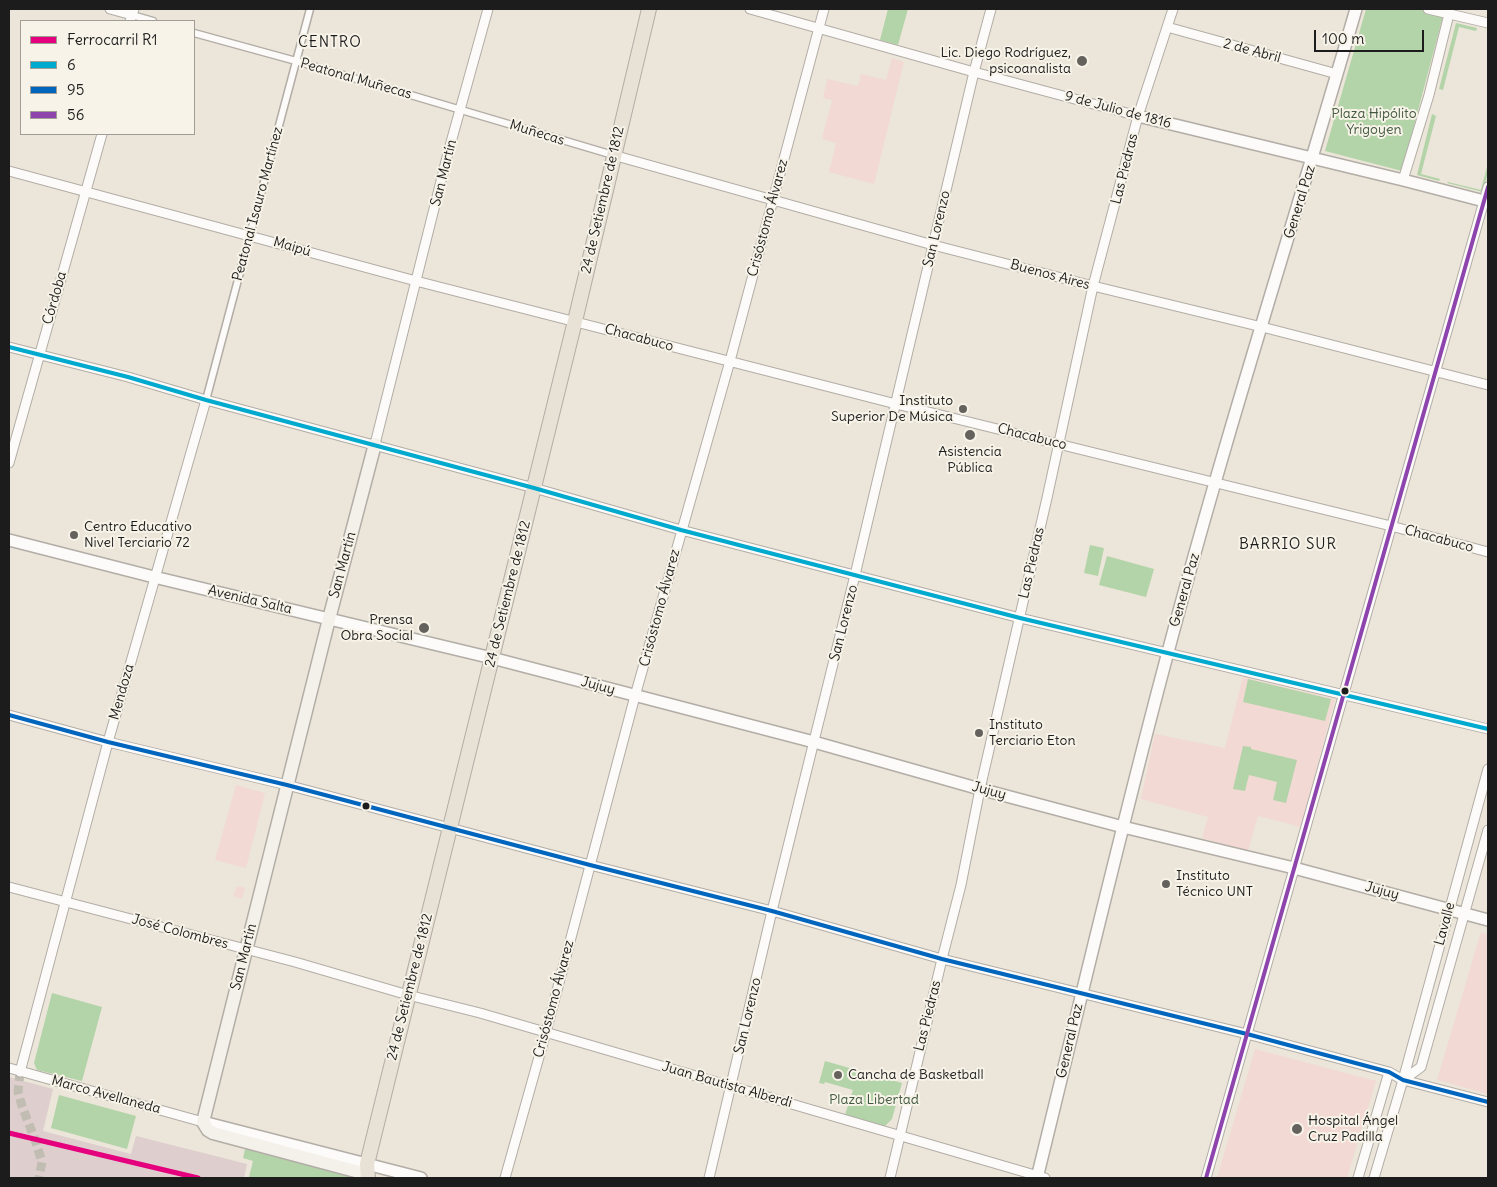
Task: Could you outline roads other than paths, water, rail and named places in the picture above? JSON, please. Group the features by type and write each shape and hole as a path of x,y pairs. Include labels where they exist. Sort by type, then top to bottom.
{"main road":[{"name":"24 de Setiembre de 1812","path":"363,1173 534,488 649,9"},
{"name":"San Martín","path":"203,1122 374,444"},
{"name":"Marco Avellaneda","path":"203,1122 208,1130 213,1133 363,1173"}],"street":[{"path":"110,9 150,20"},
{"name":"Peatonal Isauro Martínez","path":"206,400 310,9"},
{"name":"San Martín","path":"374,444 448,153 488,9"},
{"name":"9 de Julio de 1816","path":"750,9 1138,116 1486,202"},
{"name":"Crisóstomo Álvarez","path":"504,1178 546,1032 635,696 730,362 824,9"},
{"name":"San Lorenzo","path":"709,1178 772,911 856,575 974,72 991,9"},
{"name":"Las Piedras","path":"890,1178 961,885 980,789 1020,618 1093,286 1138,116 1173,9"},
{"name":"General Paz","path":"1040,1178 1081,994 1168,652 1215,482 1356,9"},
{"path":"1428,9 1488,23"},
{"path":"1403,180 1429,96 1449,14"},
{"name":"2 de Abril","path":"1167,28 1337,74"},
{"name":"Peatonal Muñecas","path":"195,33 461,110"},
{"name":"Muñecas","path":"461,110 613,155"},
{"name":"Córdoba","path":"9,463 102,135"},
{"name":"Buenos Aires","path":"613,155 933,245 1488,385"},
{"name":"Maipú","path":"9,171 416,281 575,321"},
{"path":"1206,1178 1391,526 1486,202 1488,187"},
{"name":"Chacabuco","path":"575,321 730,362 1391,526 1488,552"},
{"path":"9,347 128,377 681,530 1020,618 1488,729"},
{"name":"Mendoza","path":"20,1072 108,742 206,400"},
{"name":"Avenida Salta","path":"9,540 154,577 492,658"},
{"name":"Jujuy","path":"492,658 814,742 1123,827 1294,868 1488,920"},
{"path":"9,715 108,742 287,785 772,911 942,959 1246,1034 1389,1072 1403,1080 1488,1102"},
{"name":"Lavalle","path":"1374,1178 1403,1080 1488,769"},
{"name":"Lavalle","path":"1403,1080 1421,1067 1488,830"},
{"name":"José Colombres","path":"9,887 246,949 408,995"},
{"name":"Juan Bautista Alberdi","path":"408,995 546,1032 1040,1178"},
{"name":"Marco Avellaneda","path":"9,1068 203,1122"},
{"path":"1358,1178 1389,1072"},
{"path":"363,1173 421,1178"}],"tunnel":[{"path":"20,1072 18,1092 42,1162 39,1178"}],"rail line":[{"name":"R1","path":"9,1133 198,1178"}],"place":[{"name":"Lic. Diego Rodríguez, psicoanalista","path":"1082,61"},
{"name":"Instituto Superior De Música","path":"963,409"},
{"name":"Asistencia Pública","path":"970,435"},
{"name":"Centro Educativo Nivel Terciario 72","path":"74,535"},
{"name":"Prensa Obra Social","path":"424,628"},
{"name":"Instituto Terciario Eton","path":"979,733"},
{"name":"Instituto Técnico UNT","path":"1166,884"},
{"name":"Cancha de Basketball","path":"838,1075"},
{"name":"Hospital Ángel Cruz Padilla","path":"1297,1129"}],"district":[{"name":"CENTRO","path":"330,43"},
{"name":"BARRIO SUR","path":"1288,545"}],"park label":[{"name":"Plaza Hipólito Yrigoyen","path":"1374,122"},
{"name":"Plaza Libertad","path":"874,1100"}]}
